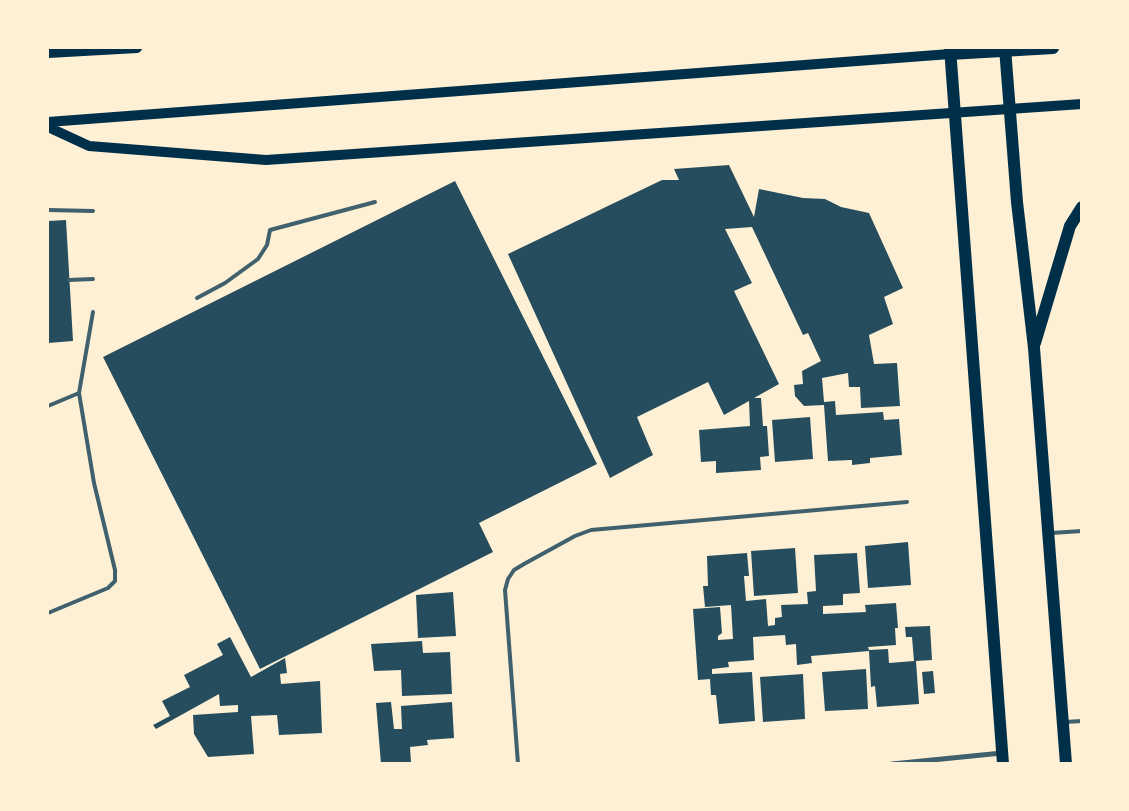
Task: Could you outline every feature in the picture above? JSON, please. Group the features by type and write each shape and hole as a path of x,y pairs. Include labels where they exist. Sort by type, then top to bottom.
{"main road":[{"path":"48,53 136,48"},
{"path":"48,122 950,50 1053,48"},
{"path":"1005,49 1017,202 1034,348 1066,764"},
{"path":"950,50 1003,758"},
{"path":"48,126 89,146 266,160 1082,104"},
{"path":"1034,348 1070,226 1082,207"}],"street":[{"path":"892,764 1003,758"}],"lane":[{"path":"197,298 224,283 258,259 267,245 270,230 375,202"},
{"path":"48,210 93,211"},
{"path":"69,280 93,279"},
{"path":"48,613 108,588 115,581 115,570 94,483 78,393 93,312"},
{"path":"48,406 78,393"},
{"path":"518,764 505,590 508,579 514,570 575,536 591,530 907,502"},
{"path":"1049,533 1082,530"},
{"path":"1063,723 1082,722"}],"building":[{"path":"729,165 754,217 759,189 803,198 825,199 841,207 869,213 903,288 884,297 893,324 869,335 874,364 897,363 900,406 861,408 860,387 849,387 848,373 822,378 824,402 835,401 836,415 883,412 884,420 899,419 902,455 870,458 870,463 852,465 852,460 828,461 824,405 804,406 795,396 794,385 803,384 802,371 821,361 808,333 803,335 752,227 725,229 752,283 734,291 779,384 754,398 761,398 763,426 767,426 769,456 760,457 761,470 716,473 716,461 701,462 699,430 750,426 749,401 724,415 708,382 637,417 653,455 610,478 508,254 662,180 679,180 674,169"},
{"path":"455,181 597,464 479,523 493,552 260,669 103,357"},
{"path":"66,220 73,341 48,343 48,221"},
{"path":"810,417 813,459 775,462 772,420"},
{"path":"908,542 911,585 868,588 865,546"},
{"path":"795,548 798,593 754,596 751,551"},
{"path":"747,553 749,576 744,576 746,601 766,599 768,626 775,625 775,618 782,617 781,605 808,604 807,592 816,591 814,555 857,553 860,593 843,594 843,605 823,606 823,614 866,612 865,605 896,603 898,628 895,628 896,645 868,647 869,650 888,649 889,663 914,661 912,637 906,637 905,627 930,626 932,660 916,661 919,704 877,707 875,686 871,687 869,651 811,656 812,663 797,665 796,644 786,645 785,635 753,637 754,660 728,662 729,667 712,669 712,674 752,672 755,721 719,724 716,695 711,695 710,679 698,680 693,609 720,607 722,633 718,636 718,640 733,639 731,605 705,607 703,586 708,586 707,556"},
{"path":"453,592 456,636 418,638 416,595"},
{"path":"230,637 251,677 285,658 287,673 280,674 281,684 320,681 322,733 279,735 277,715 251,716 254,754 208,757 194,734 193,715 238,712 238,705 220,706 219,694 156,729 153,725 170,716 162,701 190,687 184,675 223,655 217,644"},
{"path":"422,641 423,653 450,652 452,694 402,696 401,670 374,671 371,644"},
{"path":"866,669 868,709 825,711 822,672"},
{"path":"933,671 935,693 924,694 922,672"},
{"path":"803,674 805,719 763,722 760,677"},
{"path":"391,702 394,729 402,729 401,706 452,702 454,738 427,740 428,745 410,747 411,762 381,764 376,703"}]}
